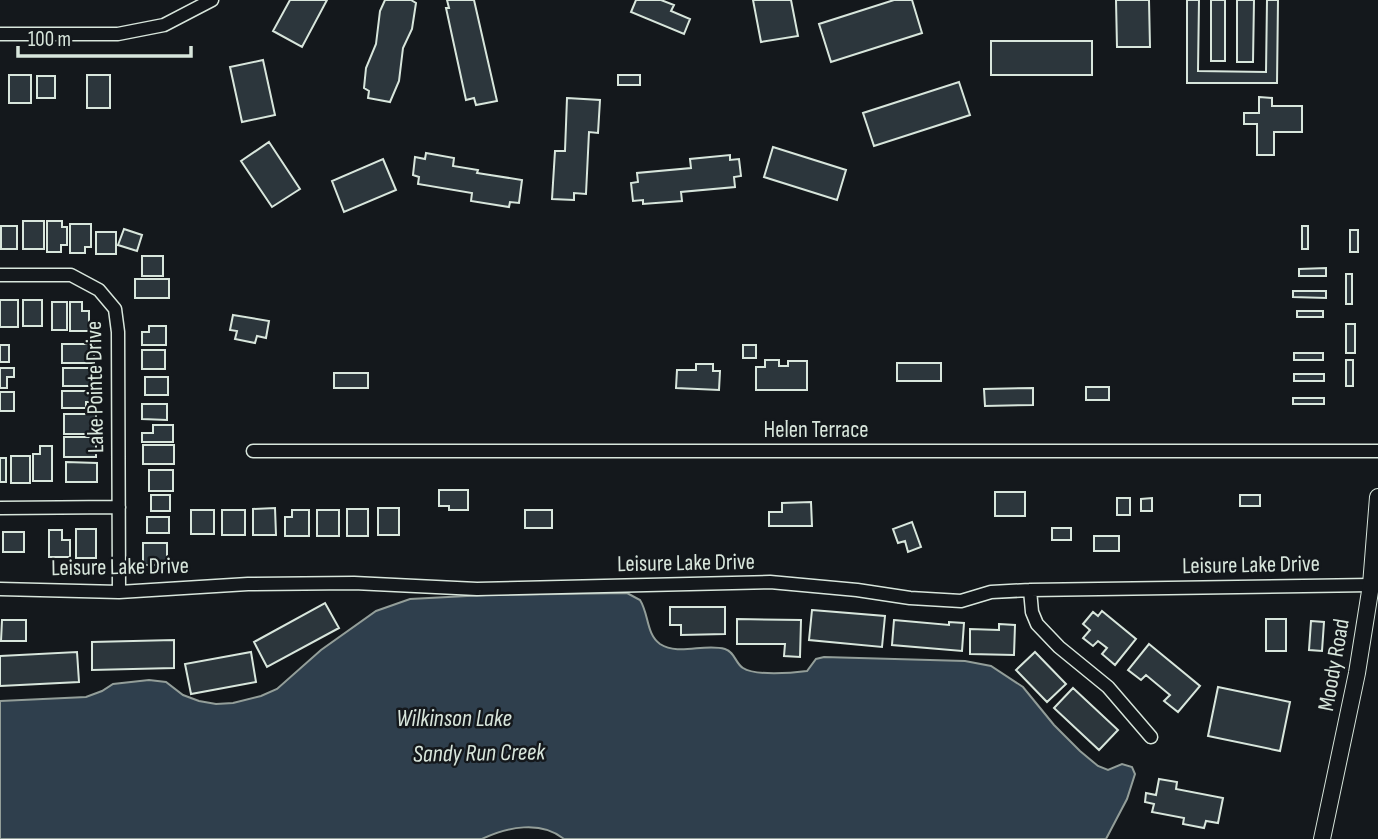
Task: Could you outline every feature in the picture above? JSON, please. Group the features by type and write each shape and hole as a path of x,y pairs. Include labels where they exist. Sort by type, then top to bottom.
{"main road":[{"name":"Moody Road","path":"1322,839 1357,673 1371,585 1378,497"}],"street":[{"path":"0,34 118,34 164,25 212,0"},
{"name":"Lake Pointe Drive","path":"0,275 71,275 99,290 114,309 118,332 119,592"},
{"name":"Helen Terrace","path":"253,451 1378,451"},
{"path":"0,508 119,507"},
{"name":"Leisure Lake Drive","path":"0,589 119,592 248,584 354,583 477,589 770,582 961,601 991,592 1030,590 1371,585"},
{"path":"1030,590 1032,612 1037,624 1059,647 1108,687 1151,737"}],"water":[{"name":"Wilkinson Lake","path":"627,593 640,600 652,635 660,644 675,649 725,649 749,671 807,671 816,659 824,657 965,661 991,666 1023,687 1054,725 1098,766 1108,770 1122,764 1132,767 1135,774 1127,799 1106,839 564,839 545,829 524,827 502,831 482,839 0,839 0,701 86,697 113,684 149,680 166,682 183,695 199,701 233,703 277,689 321,650 376,611 410,599"}],"building":[{"path":"290,0 327,0 302,47 273,31"},
{"path":"385,0 411,0 416,3 412,29 403,48 399,81 390,102 368,98 369,91 364,88 366,68 376,44 380,11"},
{"path":"447,0 474,0 497,101 476,105 474,98 466,100 446,8 449,8"},
{"path":"636,0 661,0 674,5 671,11 690,19 684,34 631,12"},
{"path":"753,0 791,0 798,36 761,42"},
{"path":"894,0 912,0 922,33 831,62 819,24"},
{"path":"1116,0 1149,0 1150,47 1117,47"},
{"path":"1187,0 1199,0 1198,71 1266,72 1267,0 1278,0 1277,83 1187,83"},
{"path":"1211,0 1225,0 1225,61 1211,61"},
{"path":"1237,0 1254,0 1253,62 1237,62"},
{"path":"991,41 1092,41 1092,75 991,75"},
{"path":"263,60 275,115 242,122 230,67"},
{"path":"9,75 31,75 31,103 9,103"},
{"path":"87,75 110,75 110,108 87,108"},
{"path":"618,75 640,75 640,85 618,85"},
{"path":"37,76 55,76 55,98 37,98"},
{"path":"959,82 970,115 874,146 863,113"},
{"path":"1259,97 1272,98 1272,106 1302,106 1302,132 1274,132 1274,155 1257,155 1257,124 1244,124 1244,113 1259,113"},
{"path":"567,98 600,100 598,133 589,132 586,194 574,193 574,200 552,199 555,151 565,151"},
{"path":"269,142 300,189 272,207 241,161"},
{"path":"773,147 846,170 837,200 764,177"},
{"path":"426,153 454,158 453,166 478,170 477,173 522,180 519,203 510,202 509,207 471,201 472,193 418,184 419,177 413,175 415,157 425,159"},
{"path":"730,155 730,160 739,159 741,176 734,177 735,187 681,192 682,201 643,204 643,200 633,201 631,183 638,182 637,173 691,168 690,159"},
{"path":"383,159 396,190 344,212 332,181"},
{"path":"23,221 44,221 44,249 23,249"},
{"path":"47,221 62,221 62,227 67,227 67,245 61,245 61,252 47,252"},
{"path":"70,224 91,224 91,247 85,247 85,253 70,253"},
{"path":"1,226 17,226 17,249 1,249"},
{"path":"1302,226 1308,226 1308,249 1302,249"},
{"path":"124,229 142,235 137,251 118,245"},
{"path":"1350,230 1358,230 1358,252 1350,252"},
{"path":"96,232 116,232 116,254 96,254"},
{"path":"142,256 163,256 163,276 142,276"},
{"path":"1326,268 1326,276 1299,276 1299,269"},
{"path":"1346,274 1352,274 1352,304 1346,304"},
{"path":"135,279 169,279 169,298 135,298"},
{"path":"1293,291 1326,291 1326,298 1293,297"},
{"path":"0,300 18,300 18,327 0,327"},
{"path":"23,300 42,300 42,326 23,326"},
{"path":"52,302 67,302 67,330 52,330"},
{"path":"70,302 82,302 82,311 89,311 89,331 70,331"},
{"path":"1297,311 1323,311 1323,317 1297,317"},
{"path":"233,315 269,321 266,338 257,336 255,343 235,339 237,331 230,330"},
{"path":"1346,324 1355,324 1355,353 1346,353"},
{"path":"149,326 166,326 166,345 142,345 142,332 149,332"},
{"path":"62,344 94,344 94,363 62,363"},
{"path":"0,345 9,345 9,362 0,362"},
{"path":"743,345 756,345 756,358 743,358"},
{"path":"142,350 165,350 165,369 142,369"},
{"path":"1294,353 1323,353 1323,360 1294,360"},
{"path":"765,360 779,360 779,366 788,366 788,361 807,361 807,390 756,390 756,367 765,367"},
{"path":"1346,360 1353,360 1353,386 1346,386"},
{"path":"897,363 941,363 941,381 897,381"},
{"path":"696,364 713,364 713,371 720,371 719,390 676,388 677,370 696,370"},
{"path":"0,368 14,368 14,377 7,377 7,388 0,388"},
{"path":"63,368 94,368 94,386 63,386"},
{"path":"334,373 368,373 368,388 334,388"},
{"path":"1294,374 1324,374 1324,381 1294,381"},
{"path":"145,377 168,377 168,395 145,395"},
{"path":"1086,387 1109,387 1109,400 1086,400"},
{"path":"1033,388 1033,405 985,406 984,389"},
{"path":"62,391 95,391 95,402 86,402 86,408 62,408"},
{"path":"0,392 14,392 14,411 0,411"},
{"path":"1293,398 1324,398 1324,404 1293,404"},
{"path":"142,404 167,404 167,420 142,419"},
{"path":"64,414 96,414 96,434 64,434"},
{"path":"153,425 173,425 173,442 142,442 142,433 153,433"},
{"path":"64,437 96,437 96,457 64,457"},
{"path":"143,445 174,445 174,464 143,464"},
{"path":"40,446 52,446 52,481 33,481 33,454 40,454"},
{"path":"11,456 30,456 30,483 11,483"},
{"path":"0,458 6,458 6,482 0,482"},
{"path":"66,462 97,463 97,482 66,482"},
{"path":"149,470 173,470 173,491 149,491"},
{"path":"439,490 468,490 468,510 449,510 449,506 439,506"},
{"path":"995,492 1025,492 1025,516 995,516"},
{"path":"151,495 170,495 170,511 151,511"},
{"path":"1240,495 1260,495 1260,506 1240,506"},
{"path":"1117,498 1130,498 1130,515 1117,515"},
{"path":"1152,498 1152,511 1141,511 1141,499"},
{"path":"811,502 812,526 769,526 769,512 782,512 782,503"},
{"path":"275,508 276,535 253,535 253,509"},
{"path":"378,508 399,508 399,535 378,535"},
{"path":"347,509 368,509 368,536 347,536"},
{"path":"191,510 214,510 214,534 191,534"},
{"path":"222,510 245,510 245,535 222,535"},
{"path":"292,510 309,510 309,536 285,536 285,517 292,517"},
{"path":"317,510 339,510 339,536 317,536"},
{"path":"525,510 552,510 552,528 525,528"},
{"path":"147,517 169,517 169,533 147,533"},
{"path":"912,522 921,547 908,552 905,541 898,543 893,529"},
{"path":"1052,528 1071,528 1071,540 1052,540"},
{"path":"76,529 96,529 96,558 76,558"},
{"path":"49,530 62,530 62,540 70,540 70,557 49,557"},
{"path":"3,532 24,532 24,552 3,552"},
{"path":"1094,536 1119,536 1119,551 1094,551"},
{"path":"143,543 167,543 167,565 143,565"},
{"path":"325,603 339,628 267,667 254,642"},
{"path":"670,607 725,607 725,634 681,635 681,625 670,625"},
{"path":"812,610 885,616 882,647 809,640"},
{"path":"1102,611 1136,639 1115,665 1102,654 1107,648 1098,641 1093,646 1083,638 1090,630 1083,624 1093,612 1098,616"},
{"path":"737,619 801,620 800,657 784,656 785,644 737,644"},
{"path":"1266,619 1286,619 1286,651 1266,651"},
{"path":"2,620 26,620 26,641 1,641"},
{"path":"894,620 949,625 949,622 964,623 962,651 892,645"},
{"path":"1311,621 1324,622 1322,651 1309,650"},
{"path":"999,624 1015,625 1014,655 970,654 970,629 999,630"},
{"path":"174,640 174,668 92,670 92,642"},
{"path":"1149,644 1200,686 1178,712 1164,701 1170,695 1146,675 1141,680 1128,670"},
{"path":"77,652 79,682 0,686 0,656"},
{"path":"251,652 256,682 191,694 185,664"},
{"path":"1035,652 1066,684 1047,702 1016,670"},
{"path":"1218,687 1290,702 1280,751 1208,736"},
{"path":"1073,688 1118,730 1099,750 1054,708"},
{"path":"1159,779 1177,782 1176,789 1223,798 1218,823 1206,821 1204,828 1183,824 1184,818 1152,812 1154,804 1145,802 1146,793 1156,795"}],"water label":[{"name":"Sandy Run Creek","path":"479,753"}]}
